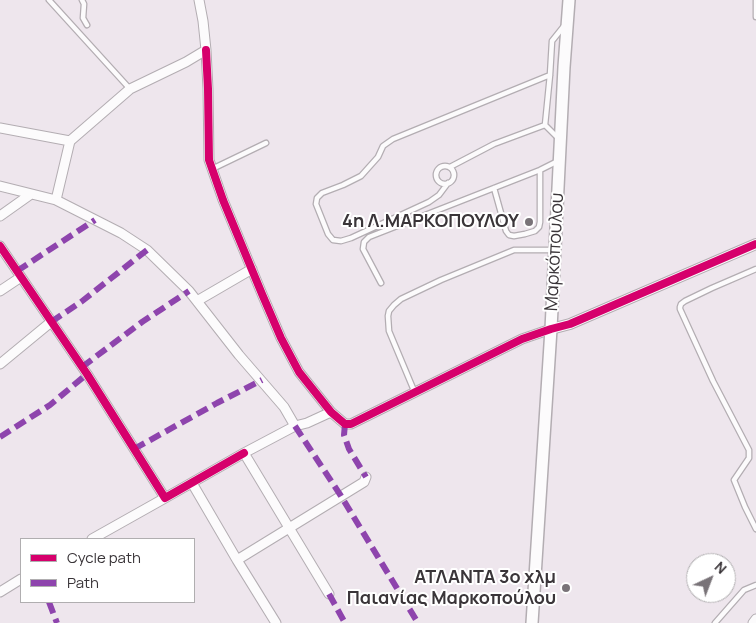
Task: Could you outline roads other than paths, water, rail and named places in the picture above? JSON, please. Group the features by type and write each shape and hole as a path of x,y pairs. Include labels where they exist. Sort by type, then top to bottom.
{"main road":[{"name":"Μαρκόπουλου","path":"532,623 551,329 569,0"}],"street":[{"path":"199,0 206,50 209,160 212,169 223,200 281,338 299,372 331,412 346,424 351,424 522,340 570,324 756,244"},
{"path":"56,200 70,141 130,89 186,62 206,50"},
{"path":"0,128 70,141"},
{"path":"0,186 56,200 121,233 147,250 189,290 239,355 284,406 295,426"},
{"path":"0,216 31,194"},
{"path":"0,246 87,374 165,498"},
{"path":"197,301 252,268"},
{"path":"0,291 21,277"},
{"path":"0,364 51,322"},
{"path":"94,538 244,453 295,426 307,423 331,412"},
{"path":"244,453 329,594"},
{"path":"237,560 364,482 366,477"},
{"path":"192,483 276,623"},
{"path":"0,592 20,580"},
{"path":"753,623 756,618"}],"lane":[{"path":"49,0 130,89"},
{"path":"82,0 84,4 82,18 87,25"},
{"path":"756,0 756,16"},
{"path":"561,141 546,125 552,41 568,21"},
{"path":"448,183 440,182 436,177 437,171 441,167 447,166 450,168 454,177 439,195 429,202 351,238 341,240 333,240 328,234 316,204 316,198 322,194 361,176 378,157 382,146 393,139 550,75"},
{"path":"450,168 494,144 546,125"},
{"path":"212,169 266,143"},
{"path":"381,283 363,249 364,242 369,238 540,170 560,160"},
{"path":"494,188 506,231 509,235 514,236 535,231 539,227 540,222 540,170"},
{"path":"415,393 389,331 389,310 401,299 441,280 514,250 554,250"},
{"path":"756,270 685,300 680,307 713,381 749,450 749,458 734,480 756,529"},
{"path":"715,623 744,590 756,585"}],"place":[{"name":"4η Λ.ΜΑΡΚΟΠΟΥΛΟΥ","path":"529,222"},
{"name":"ΑΤΛΑΝΤΑ 3ο χλμ Παιανίας Μαρκοπούλου","path":"566,588"}]}
